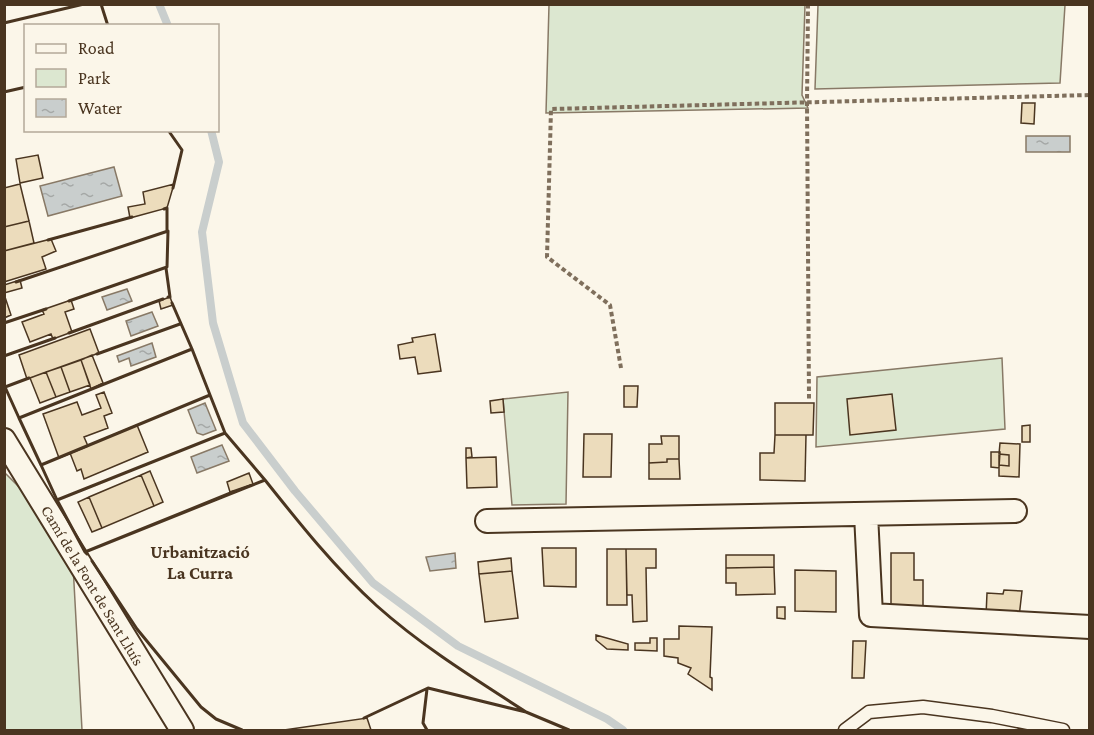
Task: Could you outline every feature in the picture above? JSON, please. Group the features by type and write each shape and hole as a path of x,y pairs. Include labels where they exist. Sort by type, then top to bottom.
{"street":[{"name":"Camí de la Font de Sant Lluís","path":"4,440 182,730"},
{"path":"488,521 1015,511"},
{"path":"866,514 872,615 1089,627"}],"lane":[{"path":"845,730 869,712 923,707 992,716 1063,730"}],"path":[{"path":"808,4 809,399"},
{"path":"621,368 610,305 547,257 551,109 1089,95"}],"green space":[{"path":"549,5 805,5 802,95 808,108 546,113"},
{"path":"818,5 1065,5 1060,83 815,89"},
{"path":"1002,358 1005,429 816,447 817,377"},
{"path":"568,392 566,504 512,505 503,399"},
{"path":"4,472 34,502 73,565 82,730 5,730"}],"water":[{"path":"1026,136 1070,136 1070,152 1026,152"},
{"path":"114,167 122,196 48,216 40,186"},
{"path":"127,289 132,301 107,310 102,297"},
{"path":"152,312 158,326 131,336 126,321"},
{"path":"152,343 156,357 131,366 129,358 119,362 117,356"},
{"path":"205,403 216,430 203,435 197,433 188,410"},
{"path":"222,445 229,461 197,473 191,457"},
{"path":"455,553 456,568 430,571 426,557"}],"building":[{"path":"1022,103 1035,103 1034,124 1021,123"},
{"path":"38,155 43,178 20,183 16,159"},
{"path":"20,184 29,221 4,227 4,188"},
{"path":"174,184 167,208 130,218 128,207 145,204 143,192"},
{"path":"29,221 34,243 4,251 4,227"},
{"path":"51,239 56,251 42,257 46,269 4,282 4,251"},
{"path":"20,280 22,288 4,293 4,285"},
{"path":"4,294 11,315 4,318"},
{"path":"170,297 173,305 161,309 159,301"},
{"path":"71,300 74,309 65,312 72,332 53,339 51,334 30,342 22,322 44,314 42,310"},
{"path":"90,329 99,353 27,379 19,355"},
{"path":"435,334 441,371 418,374 415,357 400,359 398,345 413,342 412,338"},
{"path":"92,355 103,383 91,389 81,360"},
{"path":"81,360 90,385 70,392 61,367"},
{"path":"61,367 70,392 56,397 46,372"},
{"path":"46,372 56,397 40,403 30,378"},
{"path":"624,386 638,386 637,407 624,407"},
{"path":"104,392 112,413 104,416 108,428 84,437 88,446 59,458 43,414 77,402 82,415 101,408 96,395"},
{"path":"892,394 896,430 850,435 847,399"},
{"path":"503,399 504,412 491,413 490,401"},
{"path":"775,403 814,403 813,435 775,435"},
{"path":"137,425 148,452 84,479 81,469 77,471 70,453"},
{"path":"1030,425 1030,442 1022,442 1022,426"},
{"path":"584,434 612,434 611,477 583,477"},
{"path":"775,435 806,435 805,481 760,480 760,453 774,453"},
{"path":"661,436 679,436 679,459 649,463 649,444 662,444"},
{"path":"1000,443 1020,444 1019,477 999,476 999,465 1009,466 1009,455 999,454"},
{"path":"466,448 471,448 472,457 466,458"},
{"path":"991,452 1000,452 999,468 991,467"},
{"path":"999,454 1009,455 1009,466 999,465"},
{"path":"496,457 497,487 467,488 466,458"},
{"path":"667,459 679,459 680,479 649,479 649,463 667,462"},
{"path":"150,471 163,502 154,506 141,475"},
{"path":"249,473 253,484 230,492 227,482"},
{"path":"141,475 154,506 102,528 89,497"},
{"path":"89,497 102,528 92,532 78,502"},
{"path":"542,548 576,548 576,587 544,586"},
{"path":"607,549 626,549 627,605 607,605"},
{"path":"626,549 656,549 656,568 646,568 647,621 633,622 632,595 627,595"},
{"path":"891,553 914,553 914,580 923,580 923,609 891,609"},
{"path":"726,555 774,555 774,567 726,568"},
{"path":"511,558 512,571 479,574 478,562"},
{"path":"774,567 775,594 736,595 736,583 726,583 726,568"},
{"path":"795,570 836,571 836,612 795,611"},
{"path":"512,571 518,618 485,622 479,574"},
{"path":"1004,590 1022,591 1019,617 986,616 987,593 1003,594"},
{"path":"777,607 785,607 785,619 777,618"},
{"path":"679,626 712,627 710,677 712,678 712,690 688,674 691,668 678,663 678,658 664,656 664,639 679,639"},
{"path":"596,635 628,644 628,650 607,649 596,640"},
{"path":"650,638 657,638 657,651 635,650 635,643 650,643"},
{"path":"853,641 866,641 864,678 852,678"},
{"path":"367,718 371,730 284,730"}],"waterway":[{"path":"159,4 167,24"},
{"path":"212,132 219,162 202,232 213,323 243,423 295,491 373,583 458,646 607,719 623,730"}],"wall":[{"path":"4,23 84,4"},
{"path":"101,4 107,24"},
{"path":"4,92 24,87"},
{"path":"169,132 182,150 173,188"},
{"path":"164,209 167,208 167,231"},
{"path":"48,240 132,217"},
{"path":"16,282 168,231 167,267 69,301"},
{"path":"166,268 170,297 168,297"},
{"path":"69,333 163,299"},
{"path":"29,378 5,387 19,418 192,349 172,303"},
{"path":"4,323 46,309"},
{"path":"97,354 180,324"},
{"path":"4,356 55,338"},
{"path":"192,349 210,395 41,465 19,418 192,349"},
{"path":"210,395 225,433 57,500 41,465 210,395"},
{"path":"225,433 265,480 85,552 57,500 225,433"},
{"path":"250,486 265,480 332,561 377,606 431,649 526,712 428,688 364,718"},
{"path":"87,554 85,552 233,492"},
{"path":"92,561 137,629 201,707 216,719 242,730"},
{"path":"427,689 423,723 427,730"},
{"path":"526,712 569,730"}],"district":[{"name":"Urbanització La Curra","path":"200,562"}]}
